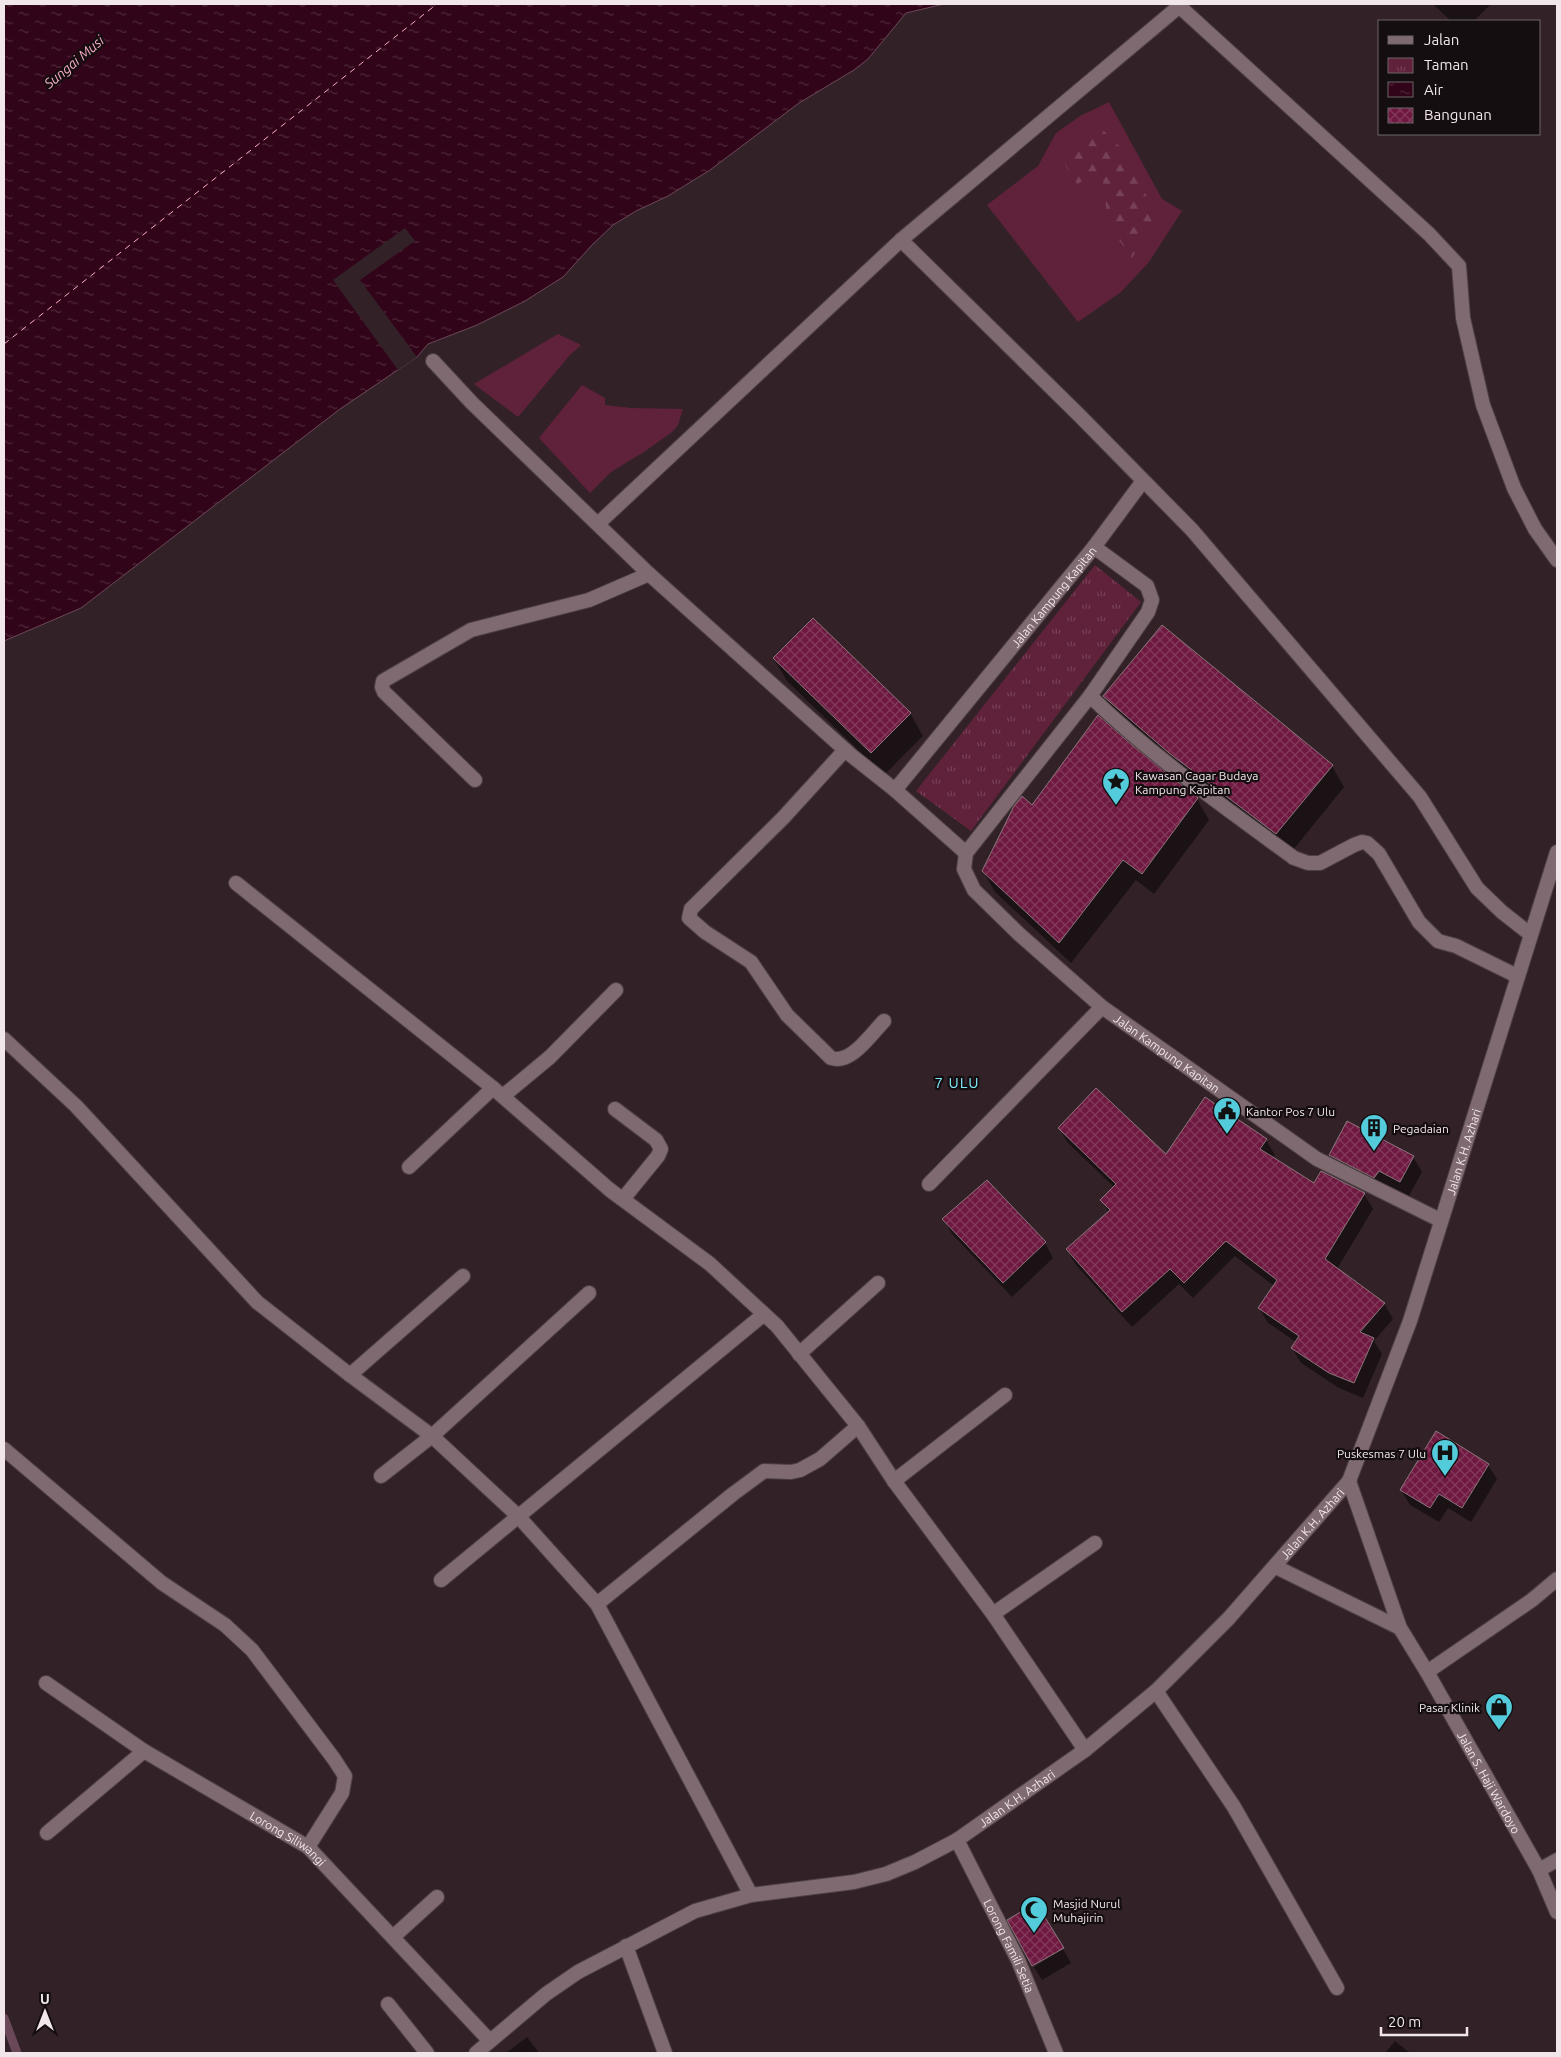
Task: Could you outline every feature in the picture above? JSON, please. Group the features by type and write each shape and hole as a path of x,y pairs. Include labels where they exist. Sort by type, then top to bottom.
{"street":[{"path":"601,521 901,240 1180,5 1456,260 1461,278 1463,318 1484,405 1514,488 1535,529 1557,560"},
{"path":"901,240 1198,537 1420,797 1477,888 1502,912 1530,934"},
{"path":"433,361 472,403 649,574 848,753 895,790 966,853"},
{"path":"1094,547 1143,481"},
{"name":"Jalan Kampung Kapitan","path":"895,790 1094,547 1147,586 1152,600 1148,612 1090,696 966,853 964,869 974,890 1019,934 1102,1007 1317,1159 1440,1220"},
{"path":"475,780 384,692 382,687 383,681 472,630 589,600 649,574"},
{"path":"1090,696 1114,719 1184,777 1294,858 1308,863 1320,863 1354,845 1362,842 1367,843 1379,854 1419,922 1438,941 1456,946 1517,976"},
{"path":"848,753 691,909 689,918 706,932 751,962 787,1015 831,1058 839,1060 852,1055 884,1021"},
{"name":"Jalan K.H. Azhari","path":"476,2053 489,2040 546,1994 578,1972 696,1911 751,1895 854,1882 878,1876 915,1862 957,1840 1085,1750 1156,1691 1229,1618 1276,1567 1349,1481 1410,1321 1440,1220 1557,852"},
{"path":"236,883 498,1092 590,1173 710,1264 780,1331 858,1426 894,1481 993,1614 1085,1750"},
{"path":"409,1167 498,1092 550,1057 616,990"},
{"path":"928,1184 1102,1007"},
{"path":"4,1039 76,1106 257,1302 432,1436 518,1516 597,1604 751,1895"},
{"path":"615,1109 656,1140 661,1149 658,1156 623,1199"},
{"path":"350,1375 463,1276"},
{"path":"799,1354 878,1283"},
{"path":"381,1476 432,1436 589,1293"},
{"path":"441,1580 763,1315"},
{"path":"894,1481 1005,1395"},
{"path":"597,1604 764,1471 791,1472 800,1470 820,1459 858,1426"},
{"path":"4,1449 162,1583 225,1625 258,1658 345,1776 342,1793 308,1847"},
{"name":"Jalan S. Haji Wardoyo","path":"1349,1481 1400,1628 1539,1870 1557,1912"},
{"path":"993,1614 1095,1543"},
{"path":"1276,1567 1400,1628"},
{"path":"1427,1672 1532,1600 1557,1579"},
{"name":"Lorong Siliwangi","path":"46,1683 144,1750 308,1847 489,2040"},
{"path":"1156,1691 1230,1800 1337,1988"},
{"path":"47,1833 144,1750"},
{"name":"Lorong Famili Setia","path":"957,1840 1018,1960 1056,2053"},
{"path":"1539,1870 1557,1860"},
{"path":"393,1937 437,1897"},
{"path":"626,1946 664,2053"},
{"path":"388,2004 427,2053"}],"green space":[{"path":"1109,102 1162,199 1182,211 1149,262 1121,292 1078,322 987,205 1038,166 1056,133 1080,116"},
{"path":"1104,131 1124,151 1157,217 1132,258 1108,225 1102,172 1077,184 1065,165 1077,140"},
{"path":"558,334 581,345 569,356 518,417 474,384"},
{"path":"582,385 605,398 605,405 631,408 683,409 678,425 672,432 611,472 590,493 539,438"},
{"path":"1095,565 1141,602 971,831 916,791"}],"water":[{"name":"Sungai Musi","path":"4,4 944,4 906,13 868,59 854,70 799,103 710,170 668,196 636,211 613,225 563,277 525,301 477,325 428,344 417,357 340,409 81,608 4,641"}],"pier":[{"path":"405,228 415,241 360,280 417,357 398,370 333,280"}],"building":[{"path":"813,618 911,713 871,753 773,658"},
{"path":"1162,625 1333,765 1276,834 1169,753 1103,696"},
{"path":"1098,715 1133,746 1198,798 1142,874 1123,860 1059,943 982,871 1014,806 1022,796 1032,805"},
{"path":"1096,1088 1166,1154 1205,1097 1267,1139 1260,1149 1314,1183 1321,1171 1365,1193 1325,1259 1385,1303 1360,1332 1374,1338 1354,1383 1329,1373 1291,1348 1299,1336 1258,1308 1277,1280 1226,1241 1184,1283 1170,1269 1122,1312 1066,1249 1110,1210 1100,1200 1116,1184 1058,1128"},
{"name":"Pegadaian","path":"1347,1121 1414,1156 1400,1182 1379,1171 1374,1178 1329,1155"},
{"path":"987,1180 1046,1242 1003,1283 942,1219"},
{"name":"Puskesmas 7 Ulu","path":"1436,1431 1489,1464 1462,1508 1439,1494 1430,1508 1400,1490"},
{"name":"Masjid Nurul Muhajirin","path":"1036,1903 1064,1948 1032,1966 1007,1920"}],"waterway":[{"path":"4,2018 17,2053"}],"ferry route":[{"path":"4,344 437,4"}],"place":[{"name":"Kawasan Cagar Budaya Kampung Kapitan","path":"1116,806"},
{"name":"Kantor Pos 7 Ulu","path":"1227,1135"},
{"name":"Pegadaian","path":"1374,1152"},
{"name":"Puskesmas 7 Ulu","path":"1445,1477"},
{"name":"Pasar Klinik","path":"1499,1731"},
{"name":"Masjid Nurul Muhajirin","path":"1034,1934"}],"district":[{"name":"7 ULU","path":"957,1082"}]}
